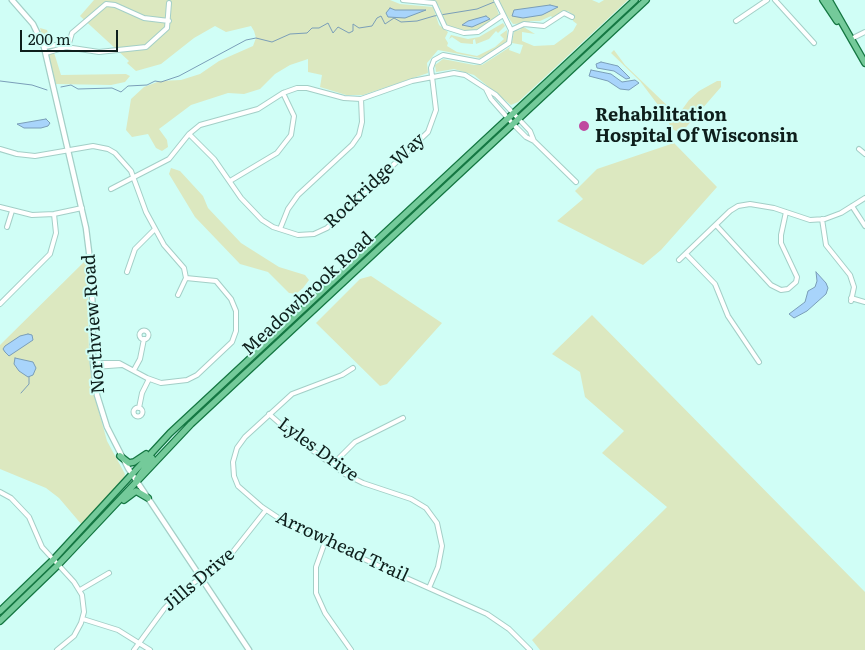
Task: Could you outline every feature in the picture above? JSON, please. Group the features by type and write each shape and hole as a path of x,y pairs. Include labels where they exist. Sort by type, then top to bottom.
{"main road":[{"name":"Meadowbrook Road","path":"0,611 53,560 168,435 635,0"},
{"name":"Meadowbrook Road","path":"0,621 58,565 191,424 646,0"},
{"path":"823,0 851,39"},
{"path":"830,0 865,63"},
{"path":"120,456 129,463 138,461 156,443 168,435"},
{"path":"137,481 137,475 163,446 168,435"},
{"path":"98,522 110,515 133,492 139,492 148,498"}],"street":[{"name":"Northview Road","path":"12,0 33,24 44,47 82,208 92,276 94,365 102,410 120,456 249,650"},
{"path":"403,0 430,2 437,6 445,27 473,33 491,24 503,15"},
{"path":"736,21 767,0"},
{"path":"775,0 814,43"},
{"path":"432,77 431,68 434,60 443,55 480,62 506,46 510,40 511,30 496,2"},
{"path":"44,47 61,44 67,47 99,52 146,47 167,28 169,3"},
{"path":"67,47 72,33 106,4 115,5 144,18 169,21"},
{"path":"511,30 524,24 544,26 564,13 572,17"},
{"path":"851,39 865,32"},
{"path":"46,54 67,47"},
{"path":"111,189 169,159 189,134 200,125 258,110 283,93 297,88 307,88 344,98 361,99 412,81 454,73 466,75 496,95 530,131 534,141"},
{"name":"Rockridge Way","path":"189,134 214,158 251,211 262,220 298,235 314,234 327,228 428,132 436,110 432,77"},
{"path":"486,89 491,99 526,137 534,141 576,182"},
{"path":"230,181 282,150 291,135 294,116 283,93"},
{"path":"280,229 288,209 298,195 351,146 359,135 362,122 361,99"},
{"path":"0,149 17,154 35,156 93,146 108,149 119,157 134,177 142,204 155,229 169,252 184,268 186,278 178,295"},
{"path":"859,149 865,154"},
{"path":"679,260 734,208 750,204 786,212 810,220 822,220 841,213 865,198"},
{"path":"852,206 865,226"},
{"path":"0,207 32,215 54,214 82,208"},
{"path":"7,227 12,211"},
{"path":"716,225 771,285 780,290 788,289 796,282 797,276 781,243 786,212"},
{"path":"0,304 50,254 56,233 54,214"},
{"path":"822,220 826,245 850,275 854,287 851,300 865,302"},
{"path":"127,272 135,249 155,229"},
{"path":"686,254 715,284 728,316 759,362"},
{"path":"94,365 114,362 124,364 149,379 163,382 181,382 193,378 232,342 236,312 232,300 216,282 186,278"},
{"path":"134,370 140,359 144,340"},
{"name":"Arrowhead Trail","path":"353,368 342,376 292,394 240,442 233,462 234,476 238,486 266,510 288,525 493,618 509,629 530,650"},
{"path":"139,408 142,393 149,379"},
{"name":"Lyles Drive","path":"269,414 332,465 358,481 411,499 430,512 439,529 442,546 438,568 429,588"},
{"path":"332,465 355,442 403,418"},
{"path":"0,492 11,498 29,517 41,544 80,590 84,604 83,619 76,634 57,650"},
{"name":"Jills Drive","path":"134,650 174,597 202,578 236,549 266,510"},
{"path":"325,542 316,567 316,593 325,613 351,650"},
{"path":"80,590 109,573"},
{"path":"83,619 118,630 150,650"}],"green space":[{"path":"94,0 390,0 400,4 433,7 439,25 448,32 445,38 448,43 447,46 457,52 477,56 495,47 504,39 500,35 507,30 507,41 487,56 480,58 438,50 427,63 428,73 363,95 346,95 320,87 322,75 308,72 308,59 290,65 275,74 260,89 244,94 228,93 191,105 159,129 167,140 168,147 162,151 156,148 148,134 132,137 126,130 131,99 144,87 160,81 181,80 200,74 219,61 253,46 256,38 254,31 251,26 226,32 215,26 194,38 161,64 136,71 127,63 129,61 80,16"},
{"path":"432,0 494,0 499,15 479,29 466,31 446,25 439,6"},
{"path":"499,0 592,0 599,3 604,0 628,0 518,102 511,105 474,75 454,69 436,72 435,65 443,59 482,65 510,47 509,50 520,54 523,45 512,43 514,31 520,30 522,26 535,34 522,32 522,41 534,46 554,45 573,31 577,24 573,21 573,15 568,11 562,12 553,18 551,16 540,21 513,24 502,9"},
{"path":"503,23 505,26 498,33 496,31 489,39 476,44 475,39 473,44 461,43 452,37 449,39 451,35 468,39 479,37"},
{"path":"40,28 47,30 61,75 126,74 130,76 125,82 111,85 56,84"},
{"path":"614,50 625,65 675,113 681,111 699,91 717,81 721,81 721,87 681,133 674,130 669,124 671,112 658,105 640,81 611,53"},
{"path":"674,143 717,187 661,250 643,265 557,221 583,199 575,191 597,169"},
{"path":"171,168 180,171 203,196 208,208 241,243 279,267 305,275 309,280 303,288 296,294 289,293 268,272 240,264 195,217 169,174"},
{"path":"87,259 89,359 93,390 107,441 125,474 124,479 82,525 59,498 46,488 0,469 0,345"},
{"path":"371,276 442,323 387,384 380,386 316,323 360,279"},
{"path":"592,315 865,592 865,650 540,650 532,640 667,507 602,453 624,431 585,397 580,372 552,354"}],"water":[{"path":"550,5 558,7 542,15 523,18 512,16 514,10"},
{"path":"390,8 395,10 426,10 405,18 388,17 386,13"},
{"path":"486,16 490,19 472,27 462,25 468,21"},
{"path":"601,62 618,66 630,78 626,79 614,71 597,68 596,64"},
{"path":"591,70 611,74 622,82 635,80 639,83 629,90 620,89 608,81 589,76"},
{"path":"46,119 50,123 48,126 41,128 24,128 17,124"},
{"path":"816,272 826,283 828,288 826,294 807,311 794,318 789,314 805,302 808,291 815,287 817,281"},
{"path":"32,335 33,340 9,356 5,352 3,349 5,346 20,336"},
{"path":"15,358 33,362 36,368 33,375 28,377 19,371 14,364"}],"waterway":[{"path":"61,87 71,85 78,89 112,88 121,92 128,86 147,85 155,81 161,82 179,76 246,40 256,38 272,42 290,34 307,33 312,28 319,28 328,23 333,33 338,27 349,33 353,31 353,24 359,28 372,26 377,18 381,16 385,24 394,18 401,22 417,21 434,16 477,9 499,0"},
{"path":"0,81 32,85 47,90"},
{"path":"21,393 29,384 29,377"}],"place":[{"name":"Rehabilitation Hospital Of Wisconsin","path":"584,126"}]}
